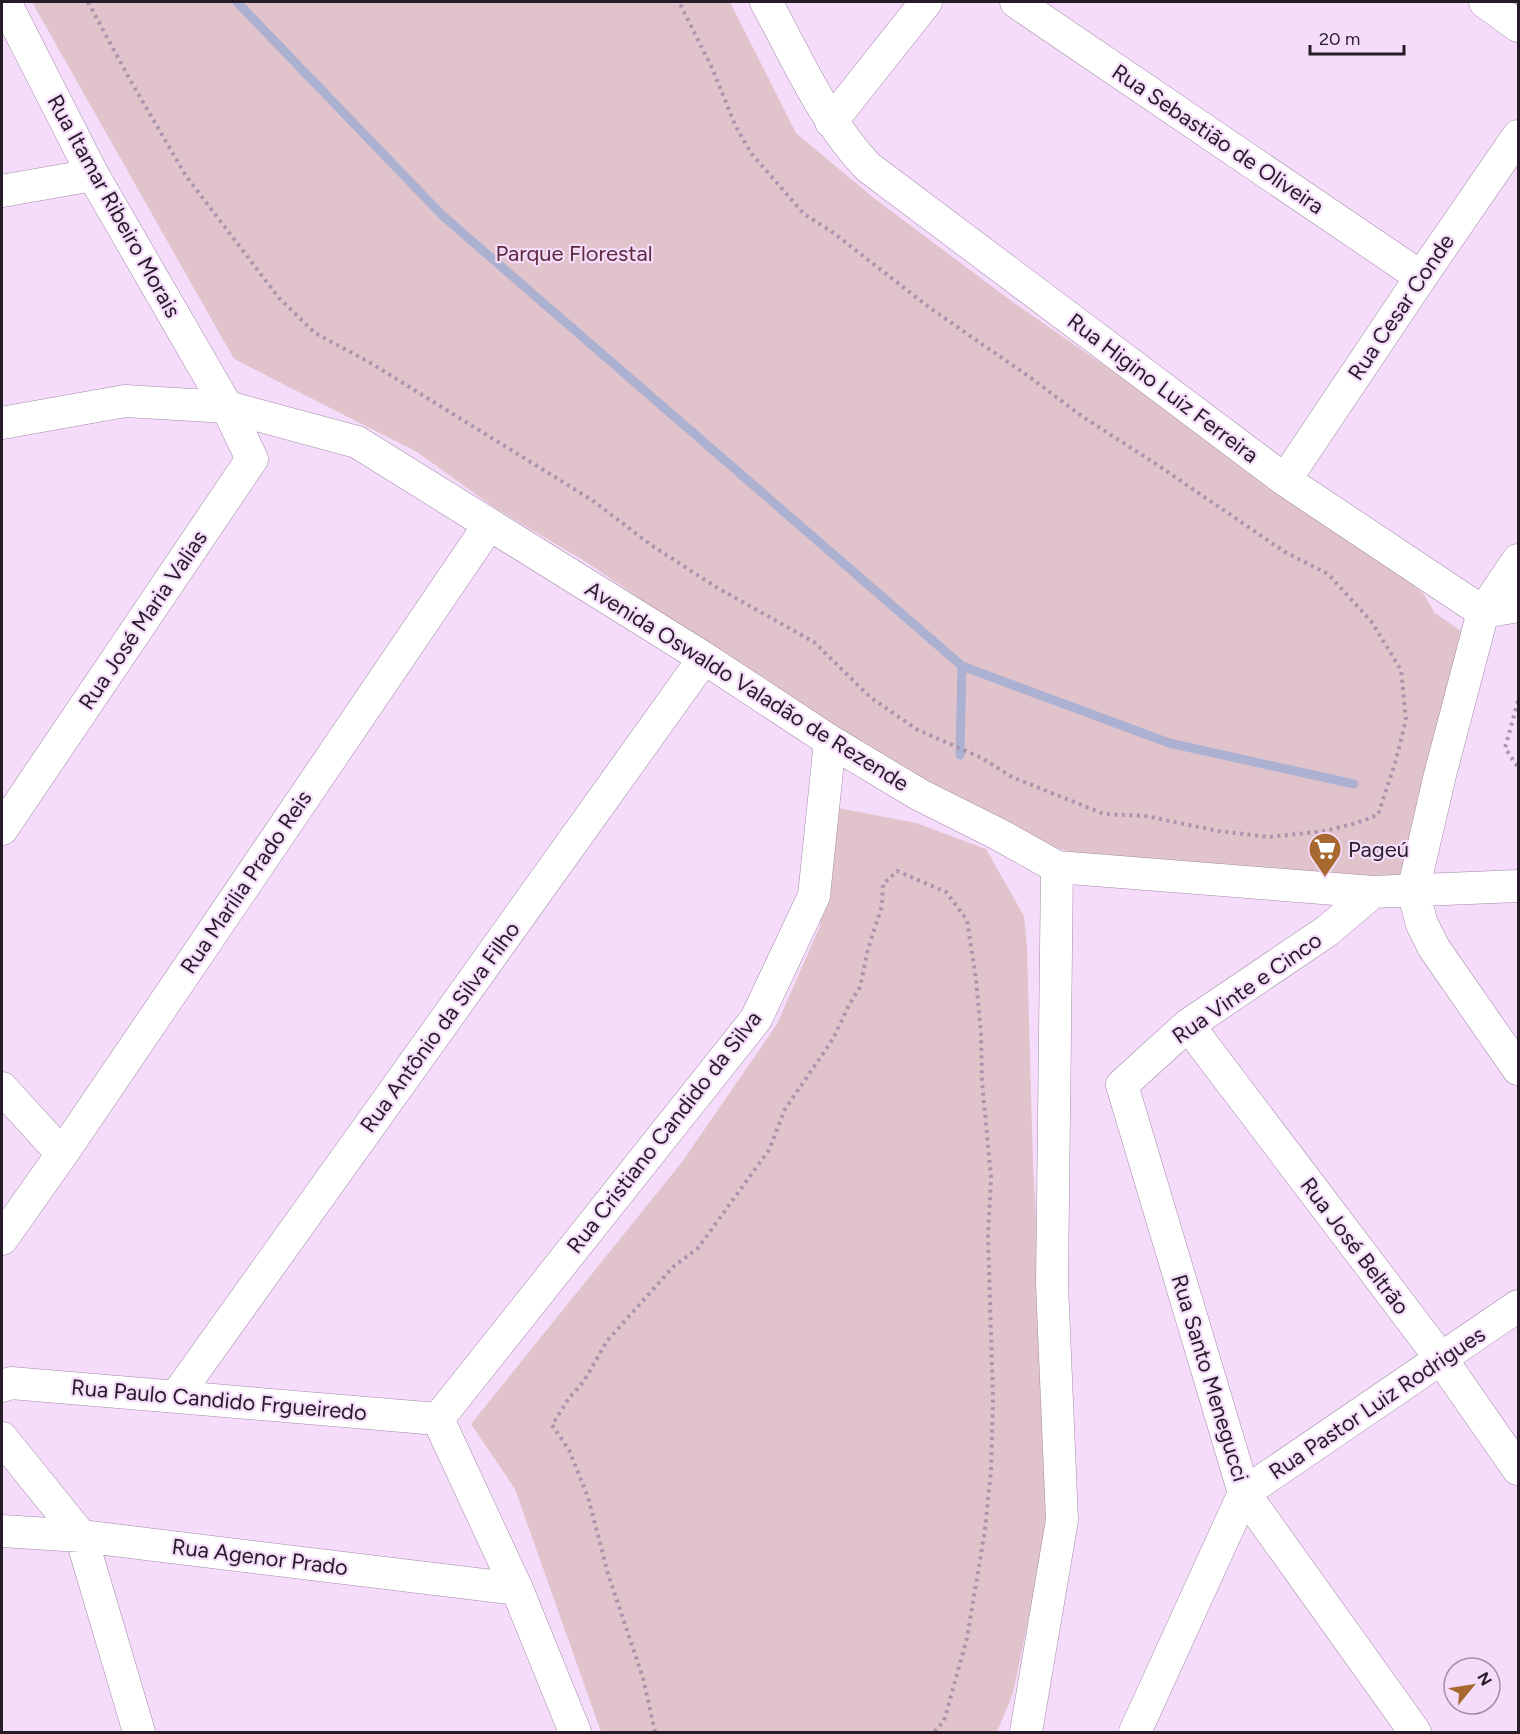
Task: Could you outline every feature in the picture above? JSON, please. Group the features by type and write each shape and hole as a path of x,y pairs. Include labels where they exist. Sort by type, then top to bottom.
{"street":[{"name":"Rua Itamar Ribeiro Morais","path":"5,2 93,175 227,407"},
{"name":"Rua Higino Luiz Ferreira","path":"766,2 831,122 850,148 868,167 1285,480 1483,612"},
{"path":"831,122 927,2"},
{"name":"Rua Sebastião de Oliveira","path":"1016,2 1421,277"},
{"path":"1485,2 1518,26"},
{"name":"Rua Cesar Conde","path":"1285,480 1518,136"},
{"path":"2,191 93,175"},
{"name":"Avenida Oswaldo Valadão de Rezende","path":"2,423 125,401 227,407 357,442 704,658 830,741 920,795 1058,867 1373,892 1518,886"},
{"name":"Rua José Maria Valias","path":"2,829 252,459 227,407"},
{"name":"Rua Marilia Prado Reis","path":"2,1239 489,525"},
{"path":"1518,560 1483,612 1440,775 1413,891 1422,924 1434,948 1518,1069"},
{"path":"1483,612 1518,606"},
{"name":"Rua Antônio da Silva Filho","path":"177,1395 704,658"},
{"name":"Rua Cristiano Candido da Silva","path":"438,1419 756,1019 814,896 830,741"},
{"path":"1026,1732 1062,1520 1052,1284 1058,867"},
{"name":"Rua Vinte e Cinco","path":"1122,1085 1188,1025 1327,931 1373,892"},
{"name":"Rua José Beltrão","path":"1188,1025 1442,1360 1518,1469"},
{"name":"Rua Santo Menegucci","path":"1122,1085 1244,1493 1415,1732"},
{"path":"2,1088 62,1154"},
{"name":"Rua Pastor Luiz Rodrigues","path":"1134,1732 1244,1493 1518,1306"},
{"name":"Rua Paulo Candido Frgueiredo","path":"2,1386 11,1383 177,1395 438,1419"},
{"path":"438,1419 517,1589 572,1732"},
{"path":"2,1438 81,1536 140,1732"},
{"name":"Rua Agenor Prado","path":"2,1530 81,1536 517,1589"}],"path":[{"path":"88,2 186,176 279,298 315,333 369,362 592,500 651,545 716,587 814,642 870,697 918,730 982,758 1012,777 1104,814 1146,816 1218,831 1269,837 1325,831 1356,824 1378,815 1406,720 1401,670 1371,621 1328,574 1285,552 1083,417 930,308 831,231 804,214 763,169 746,144 735,125 714,70 680,2"},
{"path":"1518,701 1505,748 1518,767"},
{"path":"655,1732 643,1678 608,1574 588,1497 569,1449 552,1425 569,1398 584,1381 608,1341 673,1267 698,1248 770,1150 785,1109 832,1039 860,987 868,949 882,906 883,884 897,871 946,892 967,920 976,980 981,1034 982,1082 991,1176 988,1235 993,1401 985,1530 967,1638 944,1721 934,1732"}],"green space":[{"name":"Parque Florestal","path":"32,2 730,2 796,133 875,199 1010,300 1363,545 1423,593 1435,613 1475,641 1411,876 1355,876 1100,861 1040,843 940,795 793,703 586,562 495,508 417,452 234,359"},
{"path":"833,807 916,823 986,849 1024,916 1048,1505 1038,1573 1013,1693 997,1732 601,1732 515,1489 471,1424 682,1162 777,1024 820,926 829,823"}],"waterway":[{"path":"237,2 443,216 962,666 1169,743 1354,784"},
{"path":"960,755 962,666"}],"place":[{"name":"Pageú","path":"1325,878"}]}
